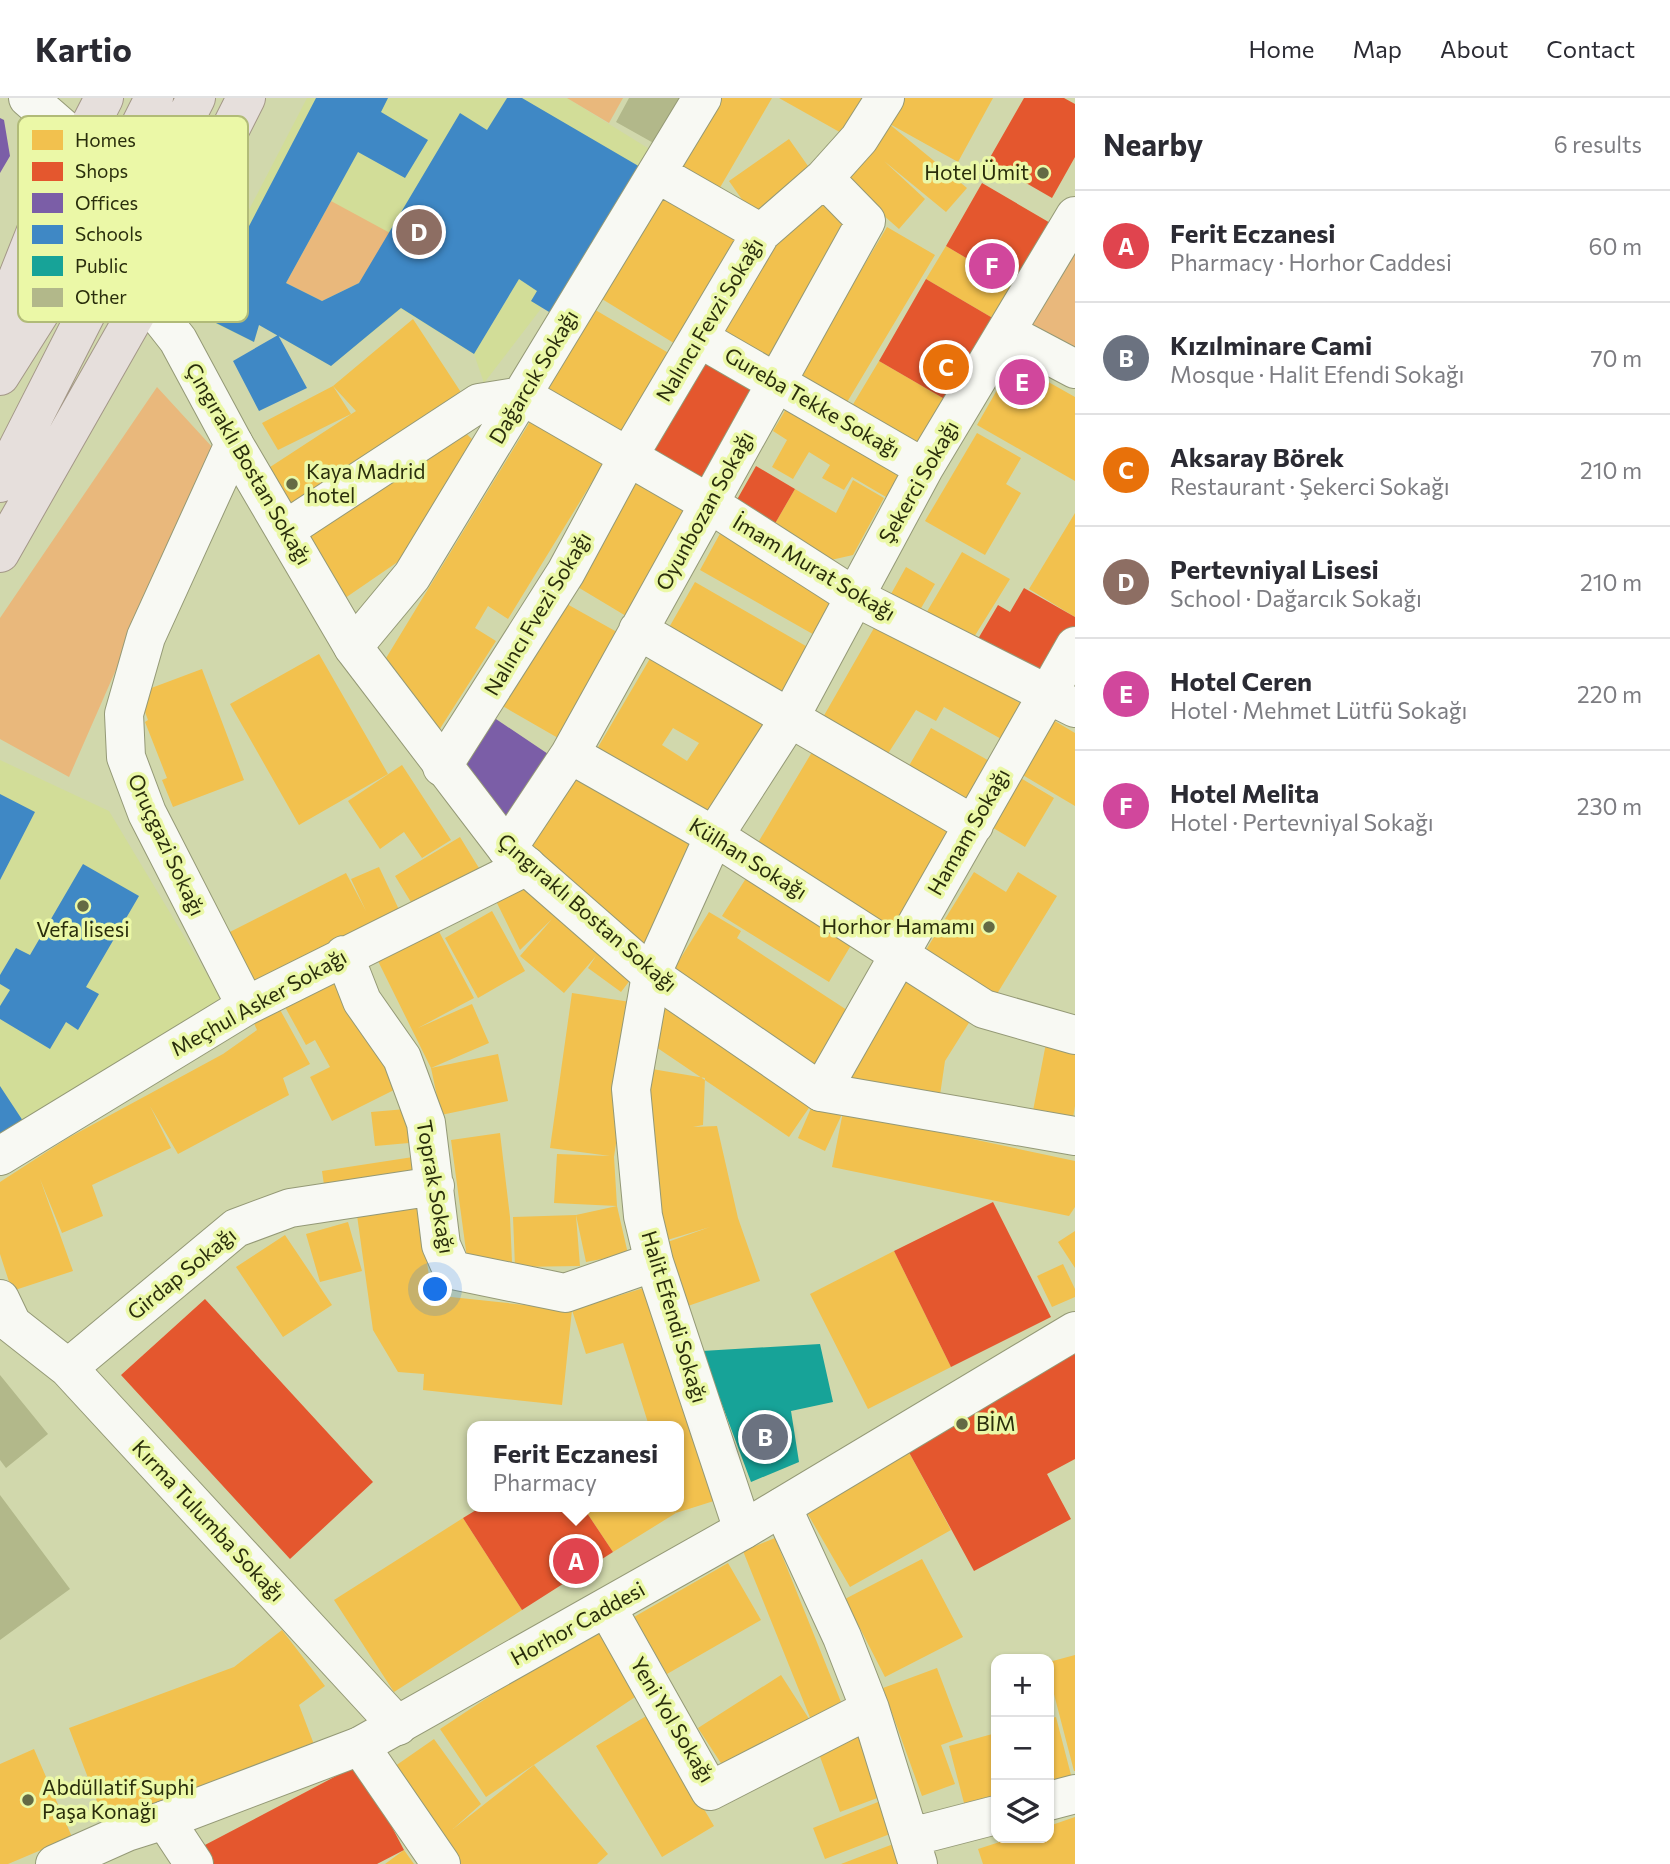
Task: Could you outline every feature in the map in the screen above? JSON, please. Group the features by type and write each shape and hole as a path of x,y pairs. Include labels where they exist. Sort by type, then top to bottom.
{"main road":[{"path":"95,116 104,98"},
{"path":"145,116 154,98"},
{"path":"187,116 196,98"},
{"path":"237,116 246,98"},
{"path":"0,323 18,278"},
{"path":"0,376 34,322"},
{"path":"0,483 82,322"},
{"path":"0,553 43,483 132,322"}],"street":[{"path":"28,98 49,116"},
{"name":"Dağarcık Sokağı","path":"353,647 412,576 702,98"},
{"name":"Nalıncı Fevzi Sokağı","path":"628,457 761,233 824,178 859,139 885,98"},
{"path":"658,174 761,233"},
{"name":"Oyunbozan Sokağı","path":"517,857 638,630 866,221 824,178"},
{"name":"Şekerci Sokağı","path":"714,836 790,716 924,468 1075,216"},
{"name":"Çıngıraklı Bostan Sokağı","path":"163,322 178,341 234,444 353,647 442,767 517,857 651,975 821,1092 1075,1136"},
{"path":"1007,333 1075,369"},
{"name":"Gureba Tekke Sokağı","path":"699,338 924,468"},
{"path":"285,530 479,403 523,396"},
{"name":"İmam Murat Sokağı","path":"523,396 710,504 855,597 1061,700"},
{"name":"Oruçgazi Sokağı","path":"234,444 146,637 124,714 126,757 147,813 246,1006"},
{"name":"Nalıncı Fvezi Sokağı","path":"442,767 566,572 628,457"},
{"path":"638,630 974,824"},
{"name":"Hamam Sokağı","path":"821,1092 974,824 1061,700 1075,646"},
{"name":"Külhan Sokağı","path":"570,754 714,836 984,1009 1075,1035"},
{"name":"Halit Efendi Sokağı","path":"714,836 651,975 631,1088 643,1216 654,1262 743,1530"},
{"name":"Meçhul Asker Sokağı","path":"0,1156 246,1006 344,955 517,857"},
{"name":"Toprak Sokağı","path":"344,955 362,1001 402,1058 426,1123 441,1245 452,1270 565,1293 654,1262"},
{"name":"Girdap Sokağı","path":"68,1368 236,1228 290,1208 435,1186"},
{"name":"Kırma Tulumba Sokağı","path":"4,1318 68,1368 398,1726"},
{"name":"Horhor Caddesi","path":"55,1864 127,1832 360,1746 743,1530 1075,1331"},
{"path":"782,1507 842,1637 870,1709 914,1851 991,1817"},
{"name":"Yeni Yol Sokağı","path":"607,1608 710,1791 870,1709"},
{"path":"360,1746 441,1864"},
{"path":"1054,1800 1075,1794"},
{"path":"165,1820 194,1864"}],"shaded area":[{"path":"307,98 567,98 659,155 484,383 474,354 401,309 331,366 259,325 254,342 212,322 248,322 248,212"},
{"path":"567,98 623,98 609,123"},
{"path":"331,201 390,233 359,283 322,301 286,283"},
{"path":"1075,253 1075,356 1028,332"},
{"path":"157,387 213,448 69,777 0,739 0,618"},
{"name":"Vefa lisesi","path":"0,760 109,811 223,1001 0,1139"}],"building: Homes":[{"path":"719,98 772,98 718,191 679,169"},
{"path":"779,98 875,98 852,139"},
{"path":"902,98 993,98 958,162 888,123"},
{"path":"888,123 967,188 946,212 884,161 925,199 899,229 841,178"},
{"path":"789,139 815,176 755,218 729,181"},
{"path":"669,190 744,237 677,345 602,299"},
{"path":"820,196 862,220 773,377 721,328 781,227"},
{"path":"887,227 935,255 840,414 792,386"},
{"path":"946,246 1015,287 996,320 926,279"},
{"path":"592,308 672,355 619,444 540,397"},
{"path":"413,319 468,403 293,516 264,471 356,411 333,386"},
{"path":"879,361 948,401 916,457 846,416"},
{"path":"1013,362 1075,397 1075,481 977,425"},
{"path":"333,386 351,414 278,450 262,423"},
{"path":"786,409 899,474 886,497 852,477 844,490 822,478 830,465 809,452 793,479 772,467 787,440 773,431"},
{"path":"531,420 603,464 508,619 488,606 475,628 496,641 434,738 380,668"},
{"path":"455,423 473,440 402,559 335,605 295,534"},
{"path":"977,433 1021,458 1006,484 1021,493 985,555 925,521"},
{"path":"629,473 695,513 631,619 566,580"},
{"path":"853,480 884,498 853,555 831,560 773,527 795,489 836,513"},
{"path":"1075,513 1075,617 1029,589"},
{"path":"722,530 848,601 825,641 700,570"},
{"path":"962,552 1010,579 971,642 925,615"},
{"path":"906,567 935,584 920,610 891,594"},
{"path":"695,582 818,653 786,709 663,638"},
{"path":"558,599 624,636 565,742 499,704"},
{"path":"878,621 1032,710 1012,745 944,707 936,721 916,710 882,763 818,726"},
{"path":"655,650 777,722 715,826 594,754","holes":["673,728 699,743 687,761 662,745"]},
{"path":"319,654 388,774 299,825 230,704"},
{"path":"202,669 244,780 173,807 162,780 167,778 145,722 148,720 138,693"},
{"path":"1053,720 1075,733 1075,806 1021,774"},
{"path":"931,728 1000,767 972,815 903,776"},
{"path":"818,742 963,829 896,942 750,856"},
{"path":"402,765 451,840 422,858 404,832 380,849 348,801"},
{"path":"583,770 707,841 646,947 526,854"},
{"path":"1019,777 1054,798 1025,847 990,826"},
{"path":"460,837 482,873 417,912 395,876"},
{"path":"379,867 402,916 248,993 220,937 346,873 366,911 351,879"},
{"path":"750,872 856,937 829,982 722,916"},
{"name":"Horhor Hamamı","path":"974,872 1006,892 1018,872 1057,896 992,1002 921,958"},
{"path":"522,881 634,975 621,992 588,968 596,956 564,993 520,956 552,919 520,950 495,899"},
{"path":"492,911 525,971 478,998 445,938"},
{"path":"709,912 741,931 737,938 853,1014 817,1070 669,977"},
{"path":"434,922 474,998 418,1028 472,1004 489,1043 431,1068 374,953"},
{"path":"908,969 977,1010 945,1061 939,1102 839,1080"},
{"path":"338,979 396,1089 332,1121 310,1077 330,1067 315,1040 306,1045 285,1007"},
{"path":"572,993 637,1003 614,1157 617,1206 554,1203 557,1154 610,1156 550,1148"},
{"path":"662,1002 916,1127 1075,1161 1075,1207 1069,1216 832,1167 843,1112 825,1151 798,1138 815,1099 789,1137 653,1045"},
{"path":"278,1006 310,1064 283,1078 289,1095 178,1154 150,1106 171,1148 92,1185 103,1216 62,1233 40,1179 73,1271 12,1291 0,1254 0,1182 68,1138 223,1054 257,1030 252,1019"},
{"path":"1047,1038 1075,1043 1075,1106 1072,1124 1032,1116"},
{"path":"498,1054 508,1101 441,1115 431,1068"},
{"path":"652,1069 705,1078 703,1125 693,1127 717,1126 738,1218 760,1281 685,1307 662,1244 710,1227 664,1241 644,1129"},
{"path":"406,1109 409,1143 375,1146 371,1112"},
{"path":"500,1133 510,1217 512,1262 467,1258 451,1140"},
{"path":"413,1157 417,1186 326,1199 322,1171"},
{"path":"416,1192 432,1295 572,1310 562,1405 423,1390 424,1374 398,1372 373,1330 355,1201"},
{"path":"617,1206 628,1254 586,1262 576,1215"},
{"path":"576,1215 580,1266 515,1267 513,1217"},
{"path":"348,1222 362,1271 320,1282 306,1234"},
{"path":"1075,1231 1075,1268 1058,1242"},
{"path":"285,1235 332,1305 283,1337 236,1267"},
{"path":"894,1251 951,1367 868,1409 810,1294"},
{"path":"1063,1264 1075,1289 1075,1297 1052,1307 1037,1276"},
{"path":"650,1286 717,1500 684,1510 684,1421 647,1421 623,1343 586,1354 572,1310"},
{"path":"905,1445 951,1530 850,1587 802,1504"},
{"path":"586,1512 676,1513 613,1552"},
{"path":"463,1518 522,1610 394,1692 334,1600"},
{"path":"775,1538 845,1712 730,1777 698,1728 781,1675 813,1725 743,1551"},
{"path":"922,1559 963,1637 885,1677 845,1599"},
{"path":"728,1563 761,1620 667,1674 634,1617"},
{"path":"602,1622 647,1689 486,1797 440,1729"},
{"path":"282,1630 325,1686 299,1705 315,1747 106,1825 69,1728 234,1667"},
{"path":"1075,1655 1075,1771 1054,1694 1054,1661"},
{"path":"937,1668 963,1737 941,1745 955,1784 922,1796 883,1688"},
{"path":"648,1715 714,1826 662,1857 596,1746"},
{"path":"1054,1718 1071,1775 1054,1780"},
{"path":"854,1725 880,1797 840,1812 814,1740"},
{"path":"991,1734 991,1796 964,1803 949,1746"},
{"path":"434,1739 481,1804 453,1829 534,1765 608,1854 597,1864 460,1864 388,1771"},
{"name":"Abdüllatif Suphi Paşa Konağı","path":"34,1749 72,1837 8,1864 0,1864 0,1764"},
{"path":"878,1802 890,1834 825,1859 813,1828"},
{"path":"1075,1817 1075,1864 983,1864 978,1849 997,1843 1054,1843 1054,1824"},
{"path":"896,1843 904,1864 841,1864"},
{"path":"404,1850 414,1864 385,1864"}],"building: Shops":[{"path":"1024,98 1064,98 1075,104 1075,157 1052,198 988,161"},
{"path":"982,183 1052,224 1015,287 946,246"},
{"path":"926,279 996,320 948,401 879,361"},
{"path":"695,357 760,394 704,490 639,452"},
{"path":"756,466 795,489 773,527 734,505"},
{"path":"1024,588 1075,617 1075,627 1042,683 975,644 998,605 1010,612"},
{"path":"993,1202 1051,1317 951,1367 894,1251"},
{"path":"205,1299 373,1482 290,1559 121,1375"},
{"path":"1075,1354 1075,1459 1047,1474 1071,1519 974,1571 905,1445"},
{"path":"473,1512 586,1512 613,1552 522,1610 463,1518"},
{"path":"359,1764 404,1850 377,1864 213,1864 203,1846"}],"building: Offices":[{"path":"0,118 4,120 10,156 0,173"},
{"path":"493,717 554,758 508,831 455,772"}],"building: Schools":[{"path":"316,98 388,98 381,112 428,140 405,178 358,152 286,283 322,301 359,283 460,113 487,130 507,98 522,98 647,171 559,318 531,301 537,291 519,279 474,354 401,308 331,366 259,325 254,342 214,322 248,322 248,228"},
{"path":"278,335 307,388 259,411 233,361"},
{"path":"0,794 35,812 0,880"},
{"path":"83,864 139,896 86,987 99,994 78,1030 66,1022 50,1049 0,1019 0,1006 10,990 0,984 0,975 16,948 30,955"},
{"path":"0,1086 25,1124 0,1141"}],"building: Public":[{"path":"820,1344 833,1402 791,1411 799,1462 751,1482 702,1351"}],"building: Other":[{"path":"629,98 682,98 657,145 616,122"},
{"path":"0,1375 48,1434 6,1468 0,1460"},
{"path":"0,1495 70,1589 0,1640"}],"place":[{"name":"Hotel Ümit","path":"1043,173"},
{"name":"Pertevniyal Lisesi","path":"419,232"},
{"name":"Hotel Melita","path":"992,266"},
{"name":"Aksaray Börek","path":"946,367"},
{"name":"Hotel Ceren","path":"1022,382"},
{"name":"Kaya Madrid hotel","path":"292,484"},
{"name":"Vefa lisesi","path":"83,906"},
{"name":"Horhor Hamamı","path":"989,927"},
{"name":"BİM","path":"962,1424"},
{"name":"Kızılminare Cami","path":"765,1437"},
{"name":"Ferit Eczanesi","path":"576,1561"},
{"name":"Abdüllatif Suphi Paşa Konağı","path":"28,1800"}]}
